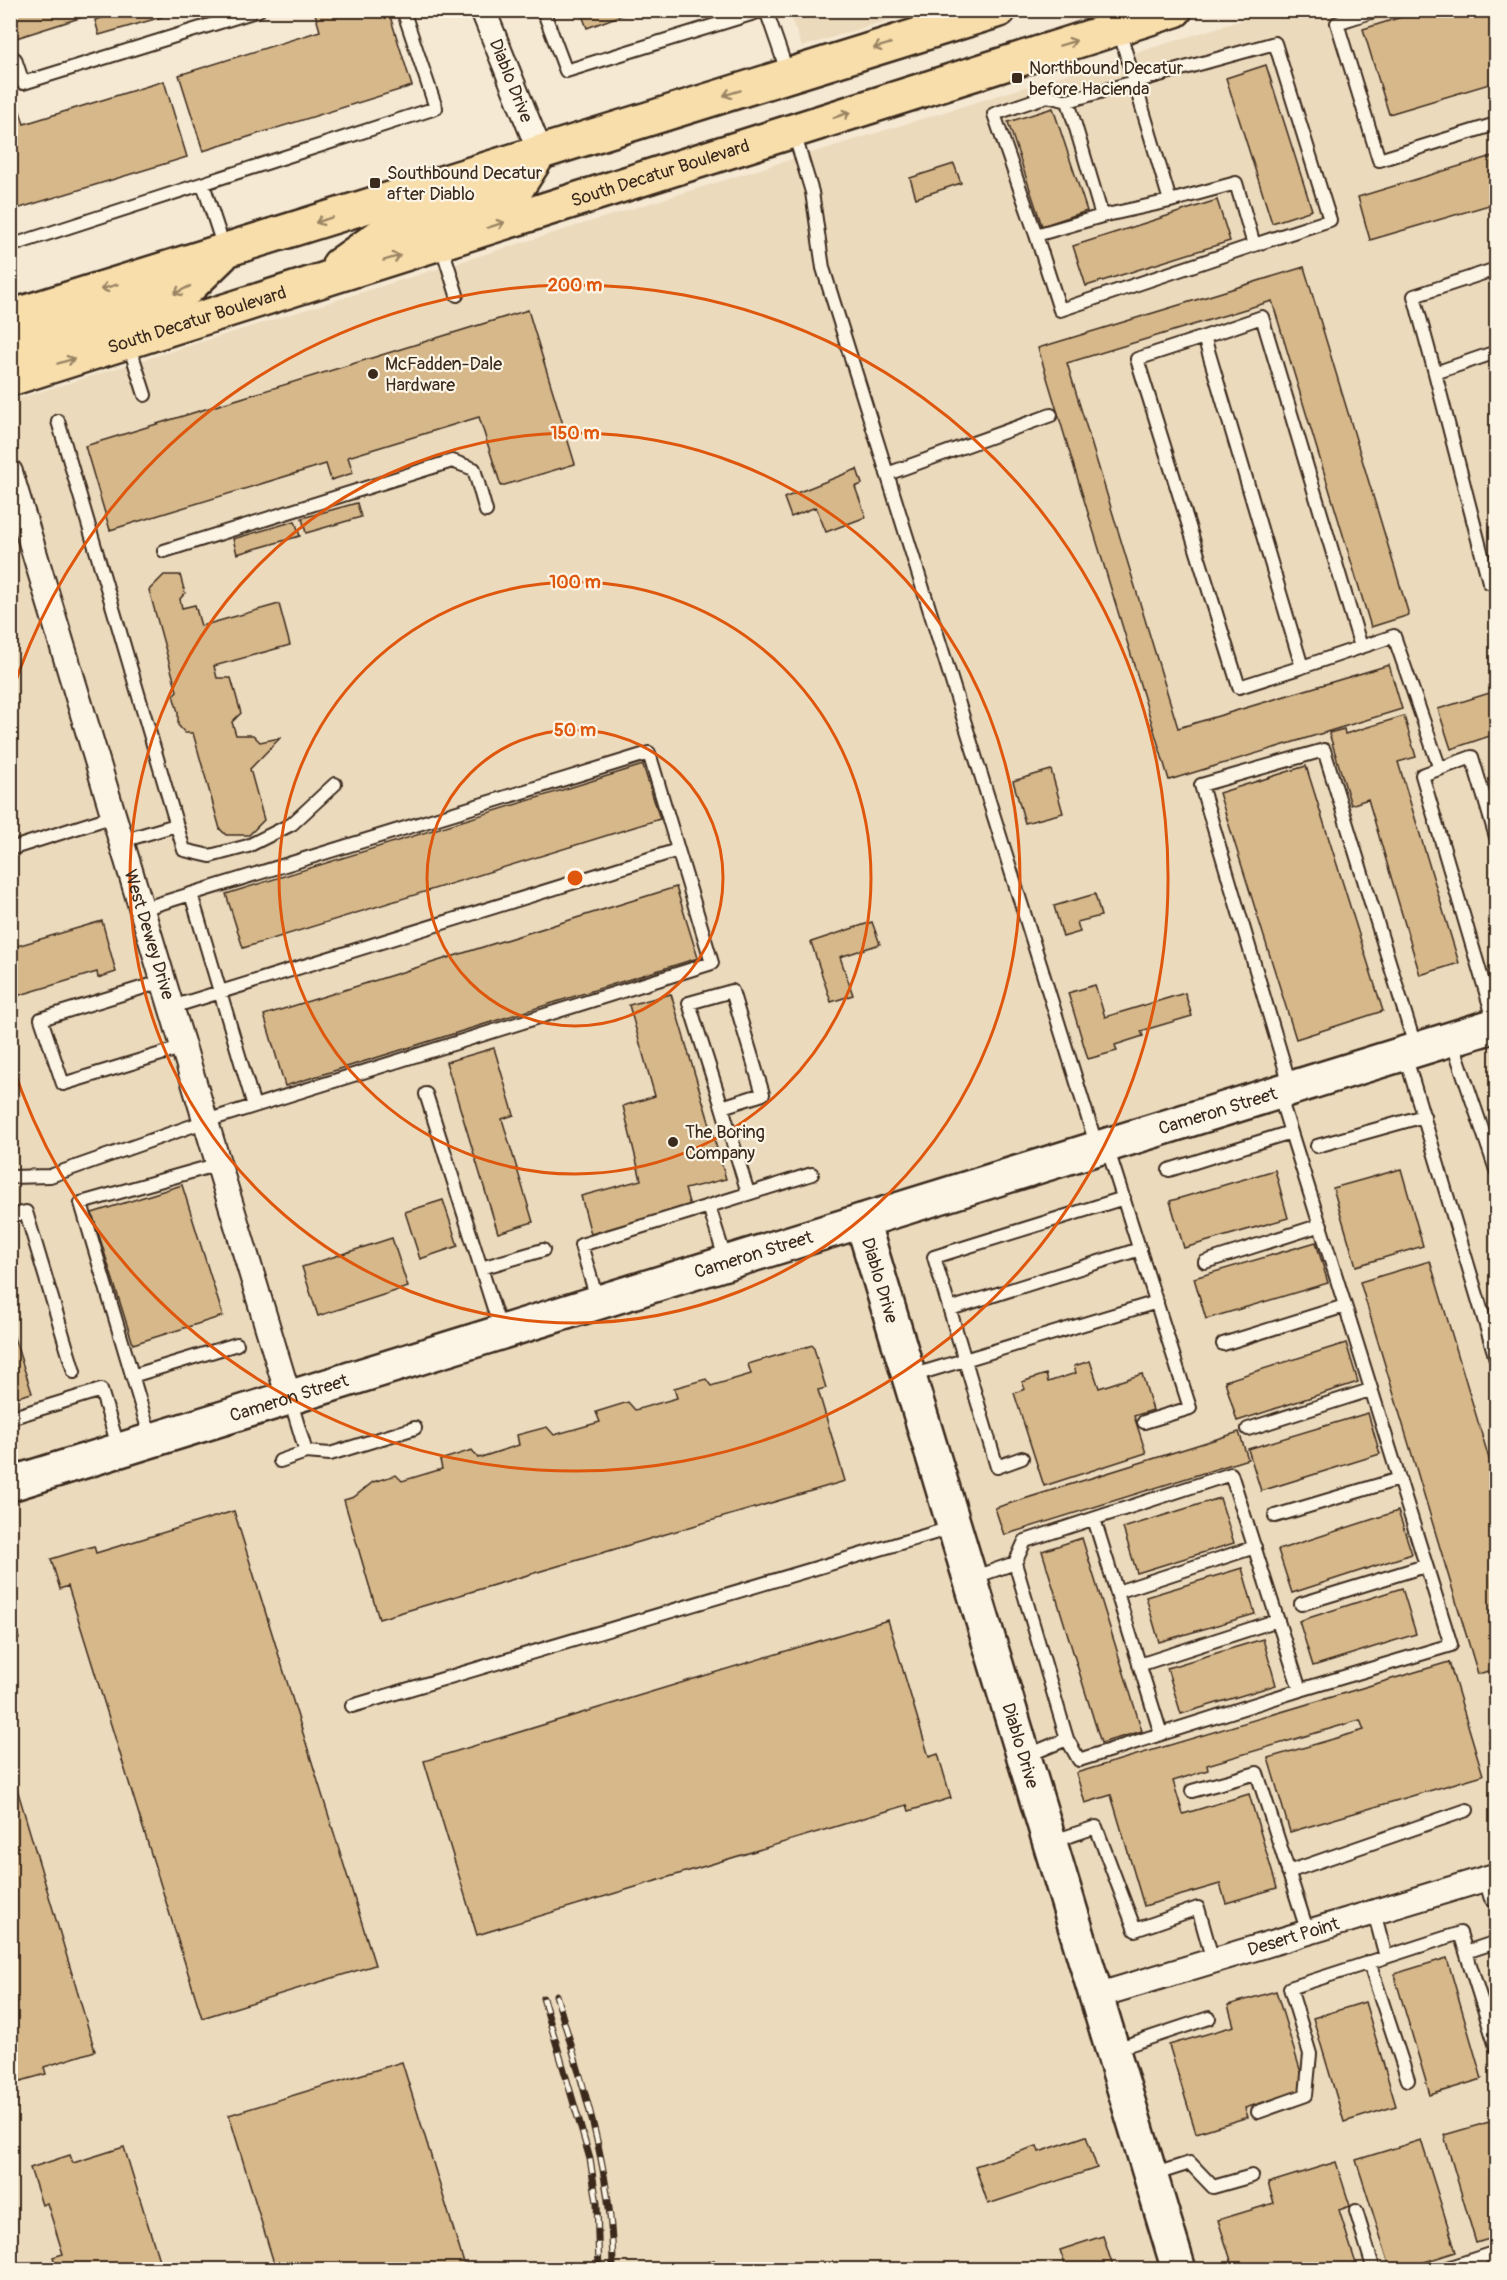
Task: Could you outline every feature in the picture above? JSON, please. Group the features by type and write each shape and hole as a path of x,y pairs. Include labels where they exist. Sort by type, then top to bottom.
{"main road":[{"path":"10,317 788,76 920,22 999,10"},
{"name":"South Decatur Boulevard","path":"10,379 1175,10"},
{"path":"316,282 387,231 517,188 540,152"},
{"path":"10,350 187,289 225,252"}],"street":[{"name":"Diablo Drive","path":"483,10 540,152"},
{"name":"West Dewey Drive","path":"10,472 289,1398"},
{"name":"Cameron Street","path":"10,1484 1496,1025"},
{"name":"Diablo Drive","path":"862,1221 1179,2270"},
{"name":"Desert Point","path":"1096,1996 1374,1912 1495,1882"}],"lane":[{"path":"10,60 15,59 23,84 259,10"},
{"path":"10,246 436,108 403,10"},
{"path":"543,10 566,71 765,10 788,76"},
{"path":"1377,10 1337,23 1379,160 1497,124"},
{"path":"1118,28 1170,201"},
{"path":"1275,43 1329,220 1059,310 994,114 1047,96 1068,101 1134,82 1275,43"},
{"path":"1068,101 1102,216"},
{"path":"793,130 812,192 824,268 887,474 1102,1147 1124,1198 1190,1408 1144,1422"},
{"path":"1036,235 1236,183 1254,245"},
{"path":"203,184 225,252"},
{"path":"441,242 457,295"},
{"path":"1497,269 1414,296 1489,582 1497,579"},
{"path":"1361,647 1262,317 1137,359 1239,687 1302,668 1394,636 1440,769"},
{"path":"1204,337 1302,668"},
{"path":"129,342 146,395"},
{"path":"1435,373 1497,352"},
{"path":"887,474 1051,415"},
{"path":"58,421 184,850 210,856 248,846 291,824 334,784"},
{"path":"164,551 452,461 474,469 486,511"},
{"path":"1300,1690 1231,1474 1024,1541 1015,1563 1067,1739 1079,1760 1300,1690 1451,1646 1291,1132 1285,1090 1201,785 1324,750 1411,1052 1424,1116 1497,1359"},
{"path":"10,1177 50,1176 206,1121 712,963 649,753 142,909"},
{"path":"1496,1025 1422,775 1472,757 1497,837"},
{"path":"10,849 114,816"},
{"path":"122,841 176,825"},
{"path":"172,1007 678,850"},
{"path":"191,894 254,1106"},
{"path":"164,981 41,1018 63,1084 184,1047"},
{"path":"722,1107 763,1094 732,991 689,1003 748,1193"},
{"path":"1452,1040 1497,1170"},
{"path":"426,1094 502,1332"},
{"path":"1317,1146 1424,1116"},
{"path":"1169,1170 1291,1132"},
{"path":"152,1440 81,1203 219,1164"},
{"path":"598,1302 580,1245 812,1174"},
{"path":"1022,1458 997,1467 934,1257 1124,1198"},
{"path":"709,1206 726,1263"},
{"path":"10,1216 26,1212 74,1372"},
{"path":"1204,1262 1321,1225"},
{"path":"950,1309 1140,1249"},
{"path":"482,1268 543,1250"},
{"path":"909,1377 1157,1302"},
{"path":"1223,1344 1345,1306"},
{"path":"132,1376 237,1344"},
{"path":"10,1418 101,1390 120,1450"},
{"path":"1248,1429 1370,1390"},
{"path":"289,1398 306,1452"},
{"path":"280,1461 306,1452 330,1454 415,1428"},
{"path":"1275,1516 1400,1479"},
{"path":"1094,1519 1161,1734"},
{"path":"352,1706 954,1527"},
{"path":"1117,1592 1255,1547"},
{"path":"970,1578 1015,1563"},
{"path":"1301,1604 1425,1566"},
{"path":"1139,1665 1278,1620"},
{"path":"1024,1757 1067,1739"},
{"path":"1192,1791 1257,1773 1308,1933"},
{"path":"1288,1872 1467,1810"},
{"path":"1049,1842 1096,1827 1135,1930 1198,1908 1213,1961"},
{"path":"1374,1912 1386,1957"},
{"path":"1258,2112 1306,2095 1310,2054 1290,1988 1460,1933 1497,2047"},
{"path":"1466,1952 1497,1942"},
{"path":"1370,1962 1408,2080"},
{"path":"1112,2050 1209,2018"},
{"path":"1150,2175 1190,2163 1213,2187 1252,2176"},
{"path":"1356,2211 1374,2270"},
{"path":"1442,2270 1480,2264 1497,2252"}],"shaded area":[{"path":"788,10 917,11 802,47"},
{"path":"1271,11 1496,11 1496,2269 11,2269 10,401"}],"building":[{"path":"10,10 105,10 13,39 10,31"},
{"path":"128,10 160,10 162,17 99,35 95,20"},
{"path":"314,10 388,10 412,86 203,151 179,75 320,31"},
{"path":"580,10 635,10 587,28"},
{"path":"1424,10 1496,10 1496,82 1389,114 1363,29"},
{"path":"1266,65 1312,210 1272,223 1226,78"},
{"path":"10,80 24,124 164,81 187,157 10,211"},
{"path":"1053,108 1087,211 1042,226 1008,122"},
{"path":"1496,155 1496,203 1370,240 1358,197"},
{"path":"954,164 961,183 916,198 910,178"},
{"path":"1217,200 1230,241 1086,286 1073,246"},
{"path":"1304,267 1409,615 1371,627 1272,301 1067,363 1178,728 1389,665 1402,709 1169,780 1038,348"},
{"path":"528,310 575,464 501,486 479,417 348,457 353,473 331,480 326,464 110,530 85,446"},
{"path":"857,469 862,484 855,487 866,517 826,532 816,507 791,517 784,498"},
{"path":"357,503 361,517 306,533 302,518"},
{"path":"295,521 300,536 237,554 233,539"},
{"path":"164,575 180,575 185,593 180,599 182,608 195,605 201,626 279,604 290,645 214,666 217,678 231,678 241,713 232,722 236,735 253,735 260,742 280,738 250,769 264,820 249,835 226,835 220,829 193,733 185,733 178,725 178,712 173,695 177,691 149,590"},
{"path":"1496,691 1496,734 1451,749 1438,709"},
{"path":"1404,716 1416,757 1398,762 1459,963 1420,975 1368,799 1351,805 1329,733 1344,729 1345,734"},
{"path":"643,765 660,819 243,948 226,894"},
{"path":"1306,766 1383,1011 1296,1039 1219,793"},
{"path":"1051,770 1063,813 1025,823 1013,781"},
{"path":"676,887 698,958 285,1086 264,1015"},
{"path":"1095,894 1101,916 1077,922 1080,932 1063,937 1054,906"},
{"path":"102,921 116,972 98,978 97,972 10,998 10,948"},
{"path":"872,922 880,944 840,957 853,995 831,1002 811,942"},
{"path":"1095,985 1105,1017 1185,993 1192,1016 1141,1031 1143,1036 1115,1045 1117,1051 1088,1059 1068,993"},
{"name":"The Boring Company","path":"671,994 726,1179 685,1189 690,1206 591,1234 581,1196 641,1180 623,1106 655,1096 629,1005"},
{"path":"494,1048 514,1115 502,1119 533,1222 498,1233 446,1062"},
{"path":"1401,1169 1423,1246 1356,1266 1333,1188"},
{"path":"1275,1170 1288,1218 1184,1248 1170,1201"},
{"path":"182,1185 223,1316 133,1344 92,1213"},
{"path":"443,1200 458,1246 420,1259 405,1212"},
{"path":"392,1238 408,1287 318,1316 302,1267"},
{"path":"1316,1242 1328,1283 1206,1319 1194,1278"},
{"path":"1430,1261 1496,1482 1496,1669 1478,1674 1360,1282"},
{"path":"10,1325 32,1393 10,1399"},
{"path":"1346,1343 1358,1382 1237,1421 1225,1381"},
{"path":"813,1345 826,1388 818,1390 845,1481 379,1619 344,1500 354,1497 373,1482 396,1475 402,1481 442,1469 440,1460 472,1450 478,1458 519,1445 517,1435 547,1427 554,1435 600,1422 596,1412 628,1402 635,1410 677,1398 674,1388 706,1379 711,1386 751,1374 748,1364"},
{"path":"1090,1361 1099,1388 1142,1374 1153,1410 1134,1416 1146,1453 1044,1486 1014,1393 1025,1389 1022,1382 1046,1374 1048,1382 1076,1373 1074,1366"},
{"path":"1368,1413 1380,1454 1261,1491 1248,1449"},
{"path":"1239,1432 1248,1459 1004,1535 995,1508"},
{"path":"1220,1498 1234,1543 1137,1573 1123,1528"},
{"path":"234,1511 375,1965 202,2018 68,1586 60,1589 51,1559 94,1546 96,1553"},
{"path":"1398,1511 1412,1554 1292,1593 1278,1550"},
{"path":"1082,1538 1142,1731 1101,1743 1042,1551"},
{"path":"1242,1568 1255,1614 1159,1642 1146,1597"},
{"path":"1402,1588 1416,1634 1313,1666 1299,1621"},
{"path":"10,1610 19,1639 10,1642"},
{"path":"888,1620 929,1757 938,1754 951,1798 909,1811 907,1805 477,1935 424,1761"},
{"path":"1263,1639 1276,1685 1181,1714 1167,1668"},
{"path":"1449,1662 1483,1775 1290,1832 1268,1758 1364,1730 1360,1720 1207,1765 1208,1770 1173,1781 1183,1814 1249,1794 1277,1888 1226,1903 1220,1884 1144,1906 1111,1795 1085,1803 1076,1773"},
{"path":"1496,1740 1496,1767 1489,1742"},
{"path":"10,1765 95,2051 44,2067 46,2074 10,2084"},
{"path":"1447,1958 1482,2079 1430,2095 1394,1974"},
{"path":"1276,1991 1306,2089 1245,2108 1248,2117 1196,2133 1169,2045 1234,2026 1228,2005"},
{"path":"1365,2002 1396,2106 1344,2122 1313,2018"},
{"path":"402,2062 466,2270 276,2270 229,2115"},
{"path":"1496,2120 1496,2237 1476,2243 1444,2135"},
{"path":"1086,2136 1097,2168 988,2204 975,2166 1037,2146 1039,2152"},
{"path":"1421,2140 1456,2252 1399,2270 1391,2270 1356,2160"},
{"path":"124,2147 162,2270 57,2270 53,2257 63,2254 47,2203 42,2205 30,2168 70,2155 73,2163"},
{"path":"1336,2162 1350,2206 1339,2210 1357,2267 1349,2270 1234,2270 1218,2220 1274,2203 1268,2183"},
{"path":"1103,2236 1114,2270 1067,2270 1060,2250"},
{"path":"714,2260 716,2267 727,2264 729,2270 683,2270"}],"railway":[{"path":"556,1995 595,2130 608,2199 613,2270"},
{"path":"543,1998 590,2159 597,2203 599,2270"}],"place":[{"name":"Northbound Decatur before Hacienda","path":"1017,78"},
{"name":"Southbound Decatur after Diablo","path":"375,183"},
{"name":"McFadden-Dale Hardware","path":"373,374"},
{"name":"The Boring Company","path":"673,1142"}]}
